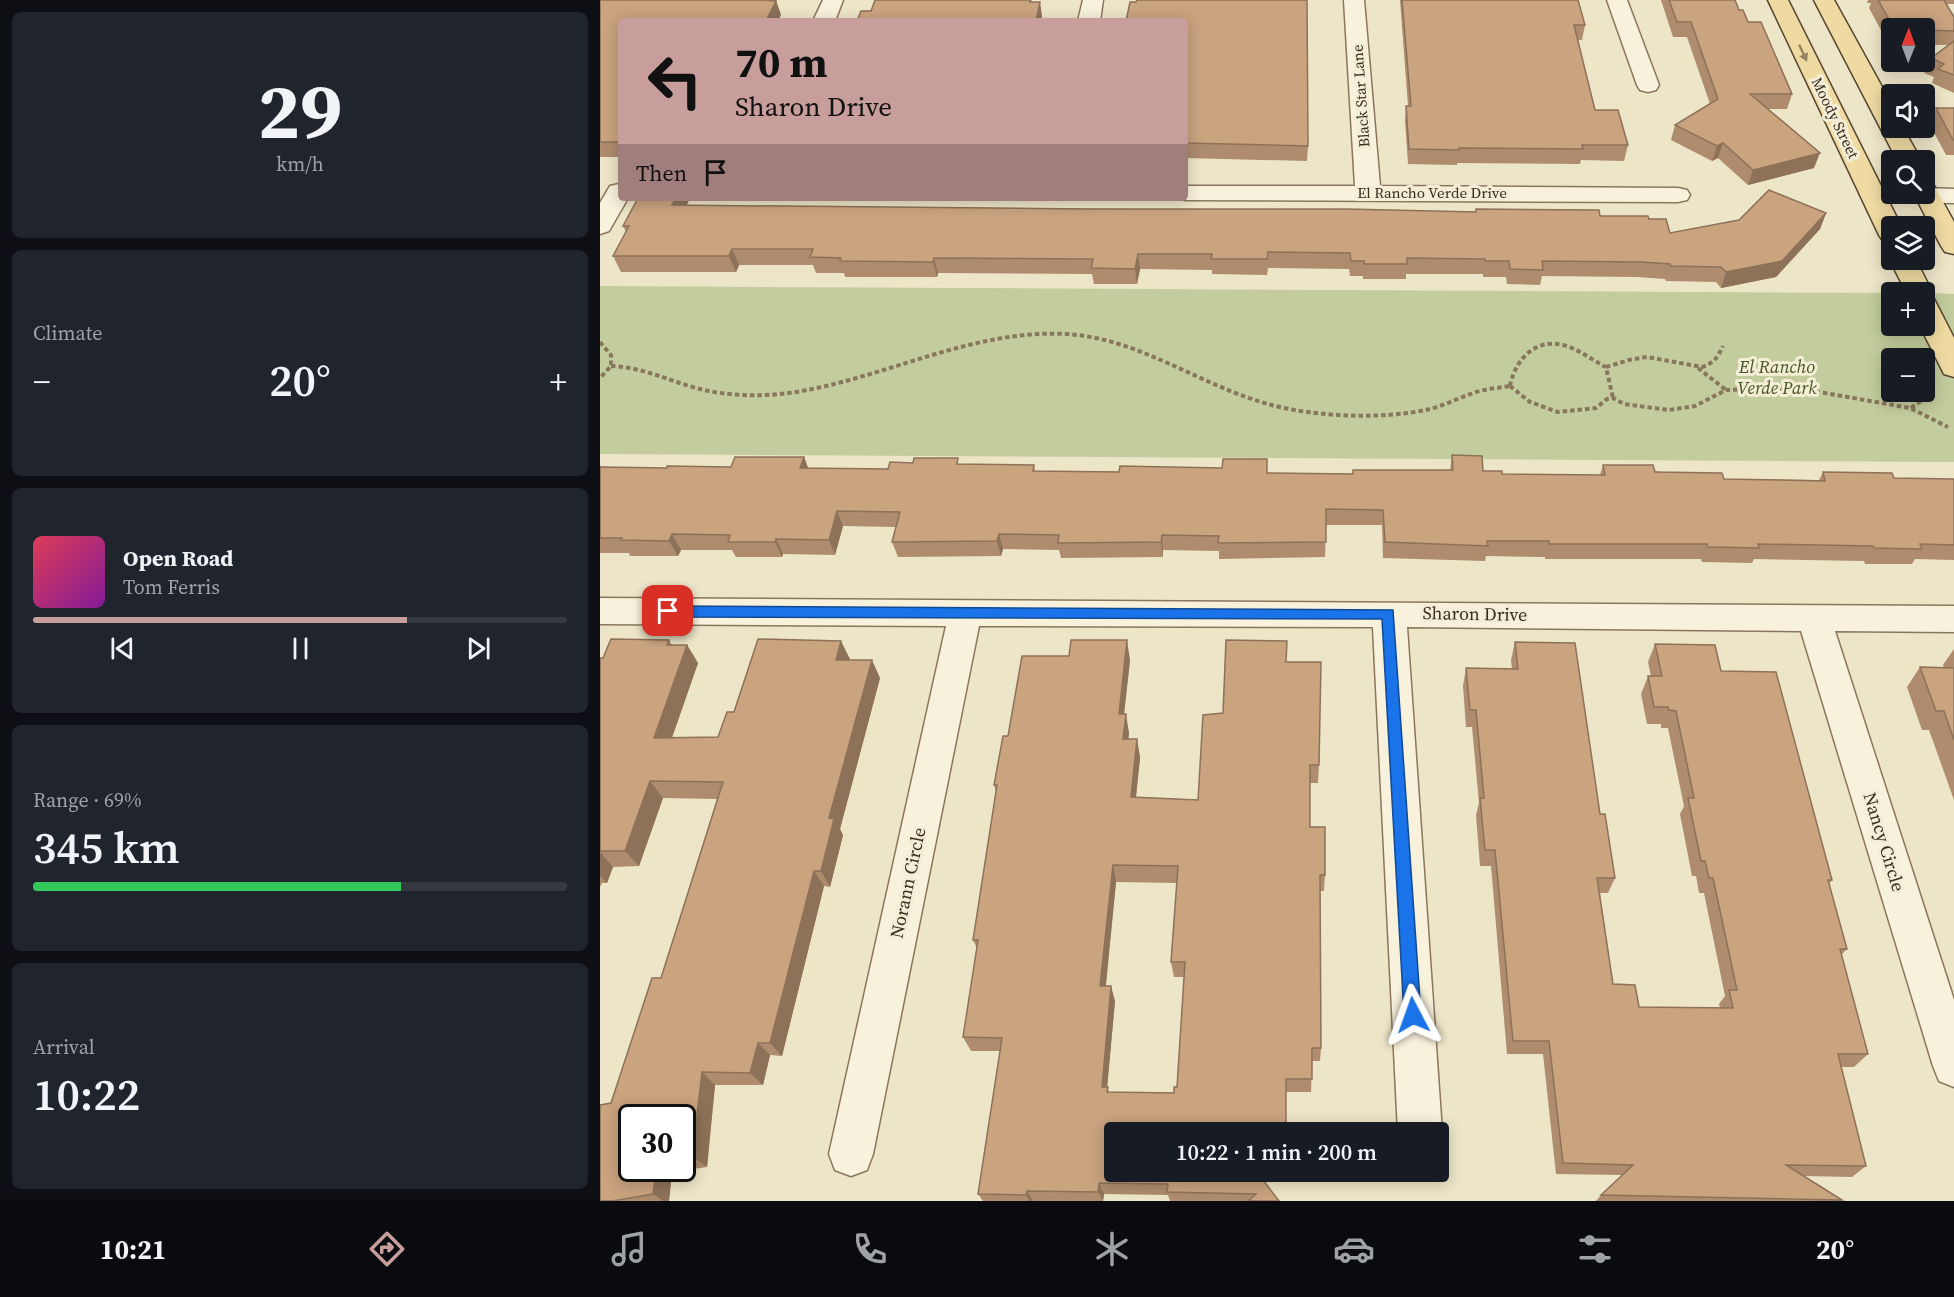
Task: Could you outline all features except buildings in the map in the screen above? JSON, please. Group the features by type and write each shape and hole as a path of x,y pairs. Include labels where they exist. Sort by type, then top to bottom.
{"main road":[{"name":"Moody Street","path":"1778,0 1882,216"},
{"path":"1824,0 1881,106"},
{"path":"1932,204 1954,246"},
{"path":"1935,328 1954,367"}],"street":[{"path":"825,18 833,0"},
{"path":"1090,18 1093,0"},
{"name":"Black Star Lane","path":"1354,0 1368,192"},
{"path":"1617,0 1648,85"},
{"path":"600,226 613,191"},
{"name":"El Rancho Verde Drive","path":"1188,193 1678,195"},
{"path":"1935,193 1954,196"},
{"path":"1872,195 1881,194"},
{"name":"Sharon Drive","path":"600,611 1954,619"},
{"name":"Norann Circle","path":"851,1154 965,613"},
{"path":"1389,614 1419,1122"},
{"name":"Nancy Circle","path":"1814,618 1954,1066"}],"path":[{"path":"611,366 646,368 696,388 725,394 756,396 791,392 863,377 1005,337 1041,333 1066,334 1097,337 1128,345 1158,357 1223,390 1270,405 1314,412 1358,414 1426,410 1473,393 1510,386 1530,402 1558,412 1596,408 1607,399 1613,398 1624,404 1669,410 1695,406 1726,390 1775,389 1826,393 1910,408 1948,427"},
{"path":"600,342 611,356 611,366 600,378"},
{"path":"1510,386 1513,370 1523,353 1544,346 1560,345 1573,348 1606,367 1638,357 1698,368 1710,363 1720,354 1723,346"},
{"path":"1606,367 1613,398"},
{"path":"1698,368 1726,390"},
{"path":"1910,408 1919,402"}],"green space":[{"name":"El Rancho Verde Park","path":"600,286 1881,293 1881,336 1935,336 1935,293 1954,294 1954,462 600,454"}],"route":[{"path":"668,611 1389,614 1413,1015"}]}
